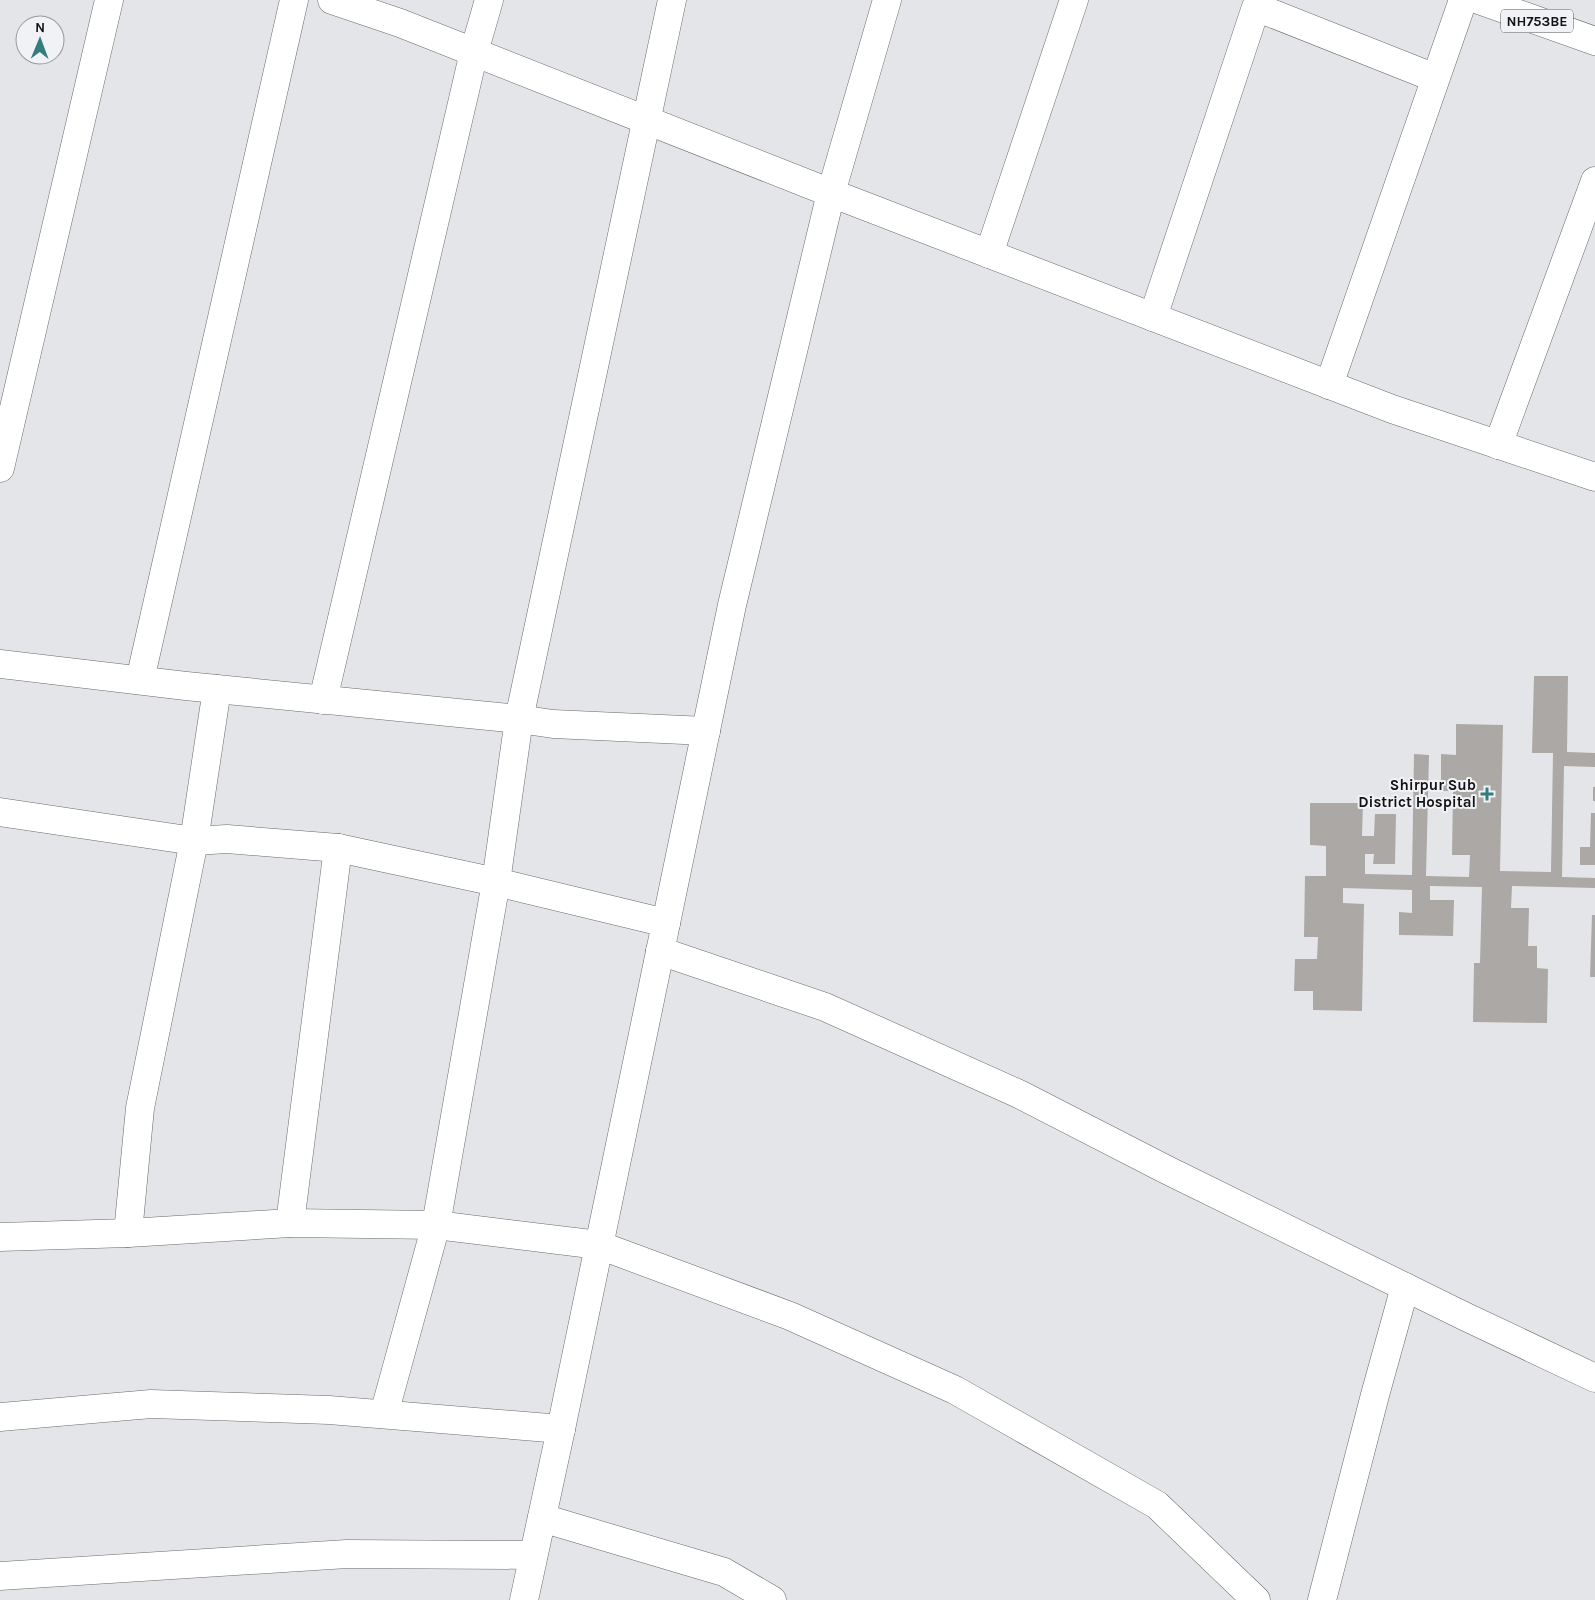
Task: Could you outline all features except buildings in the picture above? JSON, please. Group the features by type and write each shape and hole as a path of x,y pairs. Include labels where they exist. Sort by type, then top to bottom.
{"main road":[{"path":"0,468 109,0"},
{"path":"140,680 294,0"},
{"path":"332,0 400,23 831,193 1392,409 1595,477"},
{"path":"323,700 474,52 489,0"},
{"path":"384,1414 436,1225 496,882 519,719 672,0"},
{"path":"524,1600 732,604 831,193 887,0"},
{"path":"990,254 1074,0"},
{"path":"1329,385 1463,0"},
{"name":"NH753BE","path":"1479,0 1595,41"},
{"path":"1153,317 1256,7 1435,78"},
{"path":"1498,445 1595,181"},
{"path":"0,664 553,724 706,731"},
{"path":"128,1233 140,1108 194,841 217,689"},
{"path":"0,812 194,841 227,839 338,848 496,882 666,923"},
{"path":"290,1223 338,848"},
{"path":"660,952 825,1008 1010,1090 1167,1170 1595,1378"},
{"path":"0,1238 128,1233 290,1223 436,1225 599,1244 790,1316 955,1390 1158,1505 1256,1600"},
{"path":"1322,1600 1405,1287"},
{"path":"0,1417 151,1404 329,1410 561,1429"},
{"path":"542,1518 724,1572 772,1600"},
{"path":"0,1576 347,1554 533,1555"}],"place":[{"name":"Shirpur Sub District Hospital","path":"1487,794"}]}
